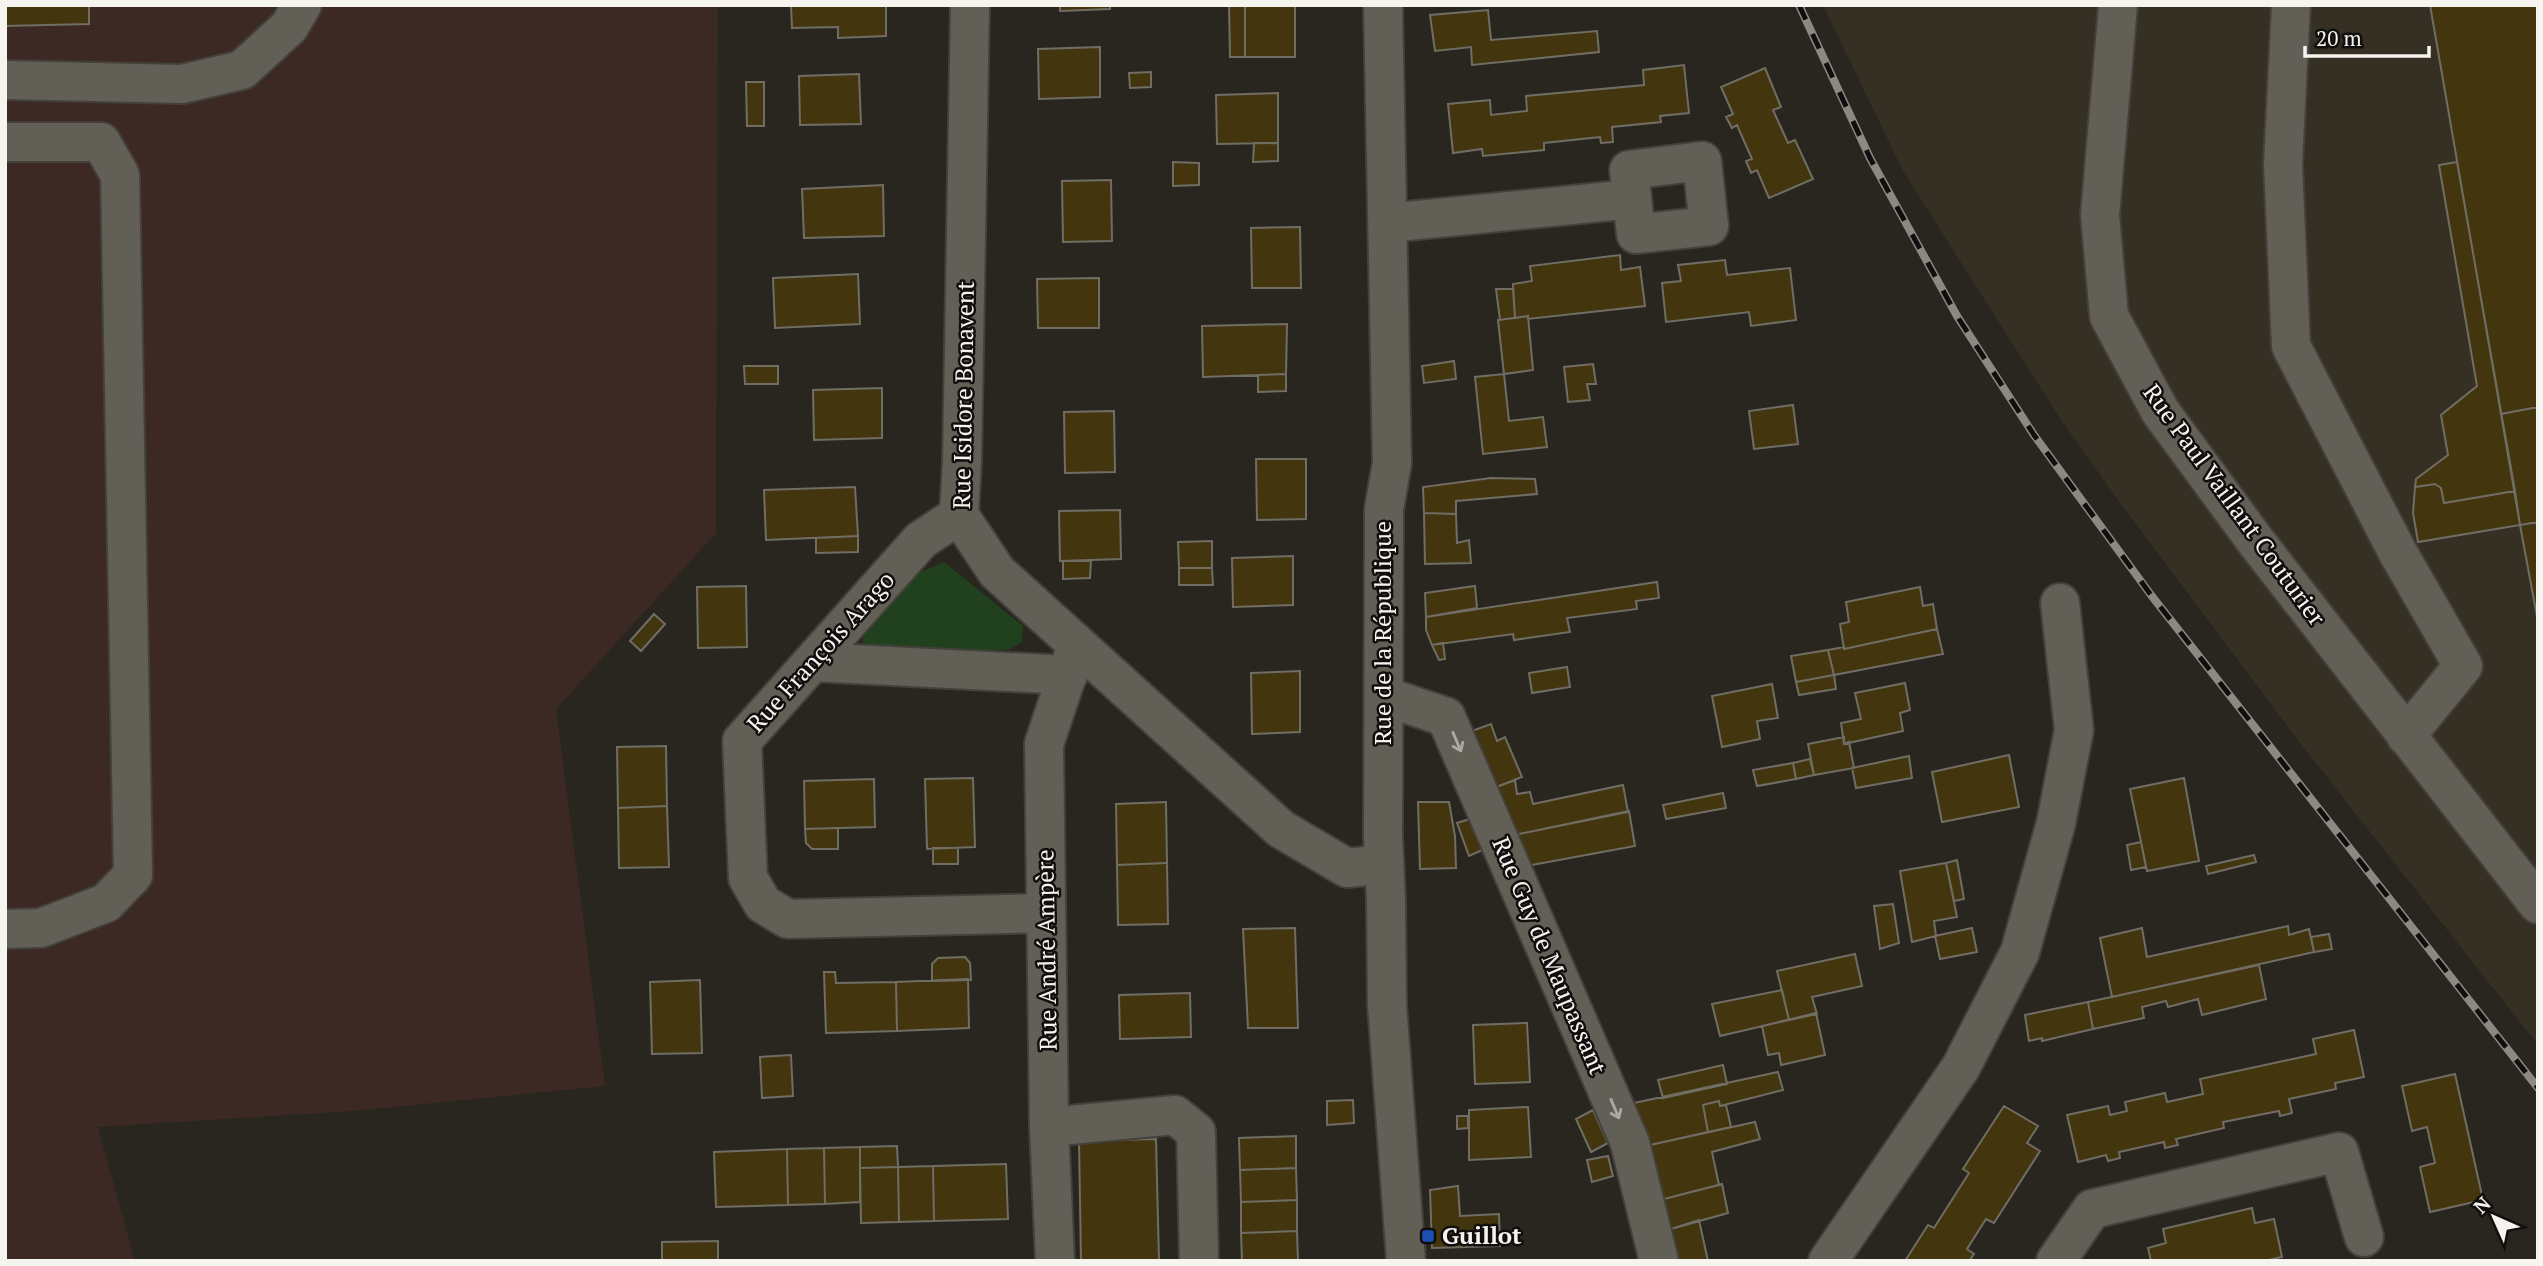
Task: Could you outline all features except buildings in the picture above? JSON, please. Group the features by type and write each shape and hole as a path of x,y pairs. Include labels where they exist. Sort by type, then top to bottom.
{"street":[{"path":"5,80 182,84 242,70 289,27 302,5"},
{"name":"Rue Isidore Bonavent","path":"970,5 959,515 997,572 1072,660 1281,830 1347,868 1384,864"},
{"name":"Rue de la République","path":"1383,5 1392,463 1384,509 1384,864 1387,1004 1406,1261"},
{"name":"Rue Paul Vaillant Couturier","path":"2118,5 2101,215 2109,316 2160,411 2254,539 2538,904"},
{"path":"2291,5 2283,164 2291,346 2397,551 2463,666 2406,736"},
{"path":"5,142 101,142 120,175 133,875 106,903 41,928 5,929"},
{"path":"1387,223 1632,199"},
{"name":"Rue François Arago","path":"959,515 921,540 742,741 748,878 763,904 788,919 1045,913"},
{"path":"1828,1261 1961,1067 2020,952 2056,823 2074,730 2060,603"},
{"path":"813,662 1072,660"},
{"name":"Rue André Ampère","path":"1055,1261 1049,1127 1044,744 1072,660"},
{"name":"Rue Guy de Maupassant","path":"1384,696 1446,717 1630,1143 1659,1261"},
{"path":"1049,1127 1175,1115 1196,1132 1199,1261"},
{"path":"2056,1261 2092,1209 2339,1152 2364,1237"}],"shaded area":[{"path":"5,5 718,5 716,533 556,709 605,1086 352,1111 98,1127 135,1261 5,1261"},
{"path":"1823,5 2538,5 2538,1045 2300,743 2061,420 1903,171"}],"green space":[{"path":"944,562 1023,626 1022,642 1008,650 879,650 863,644 863,633 911,576"}],"railway":[{"path":"1799,5 1870,158 1957,316 2034,435 2151,595 2538,1088"}],"place":[{"name":"Guillot","path":"1428,1236"}]}
